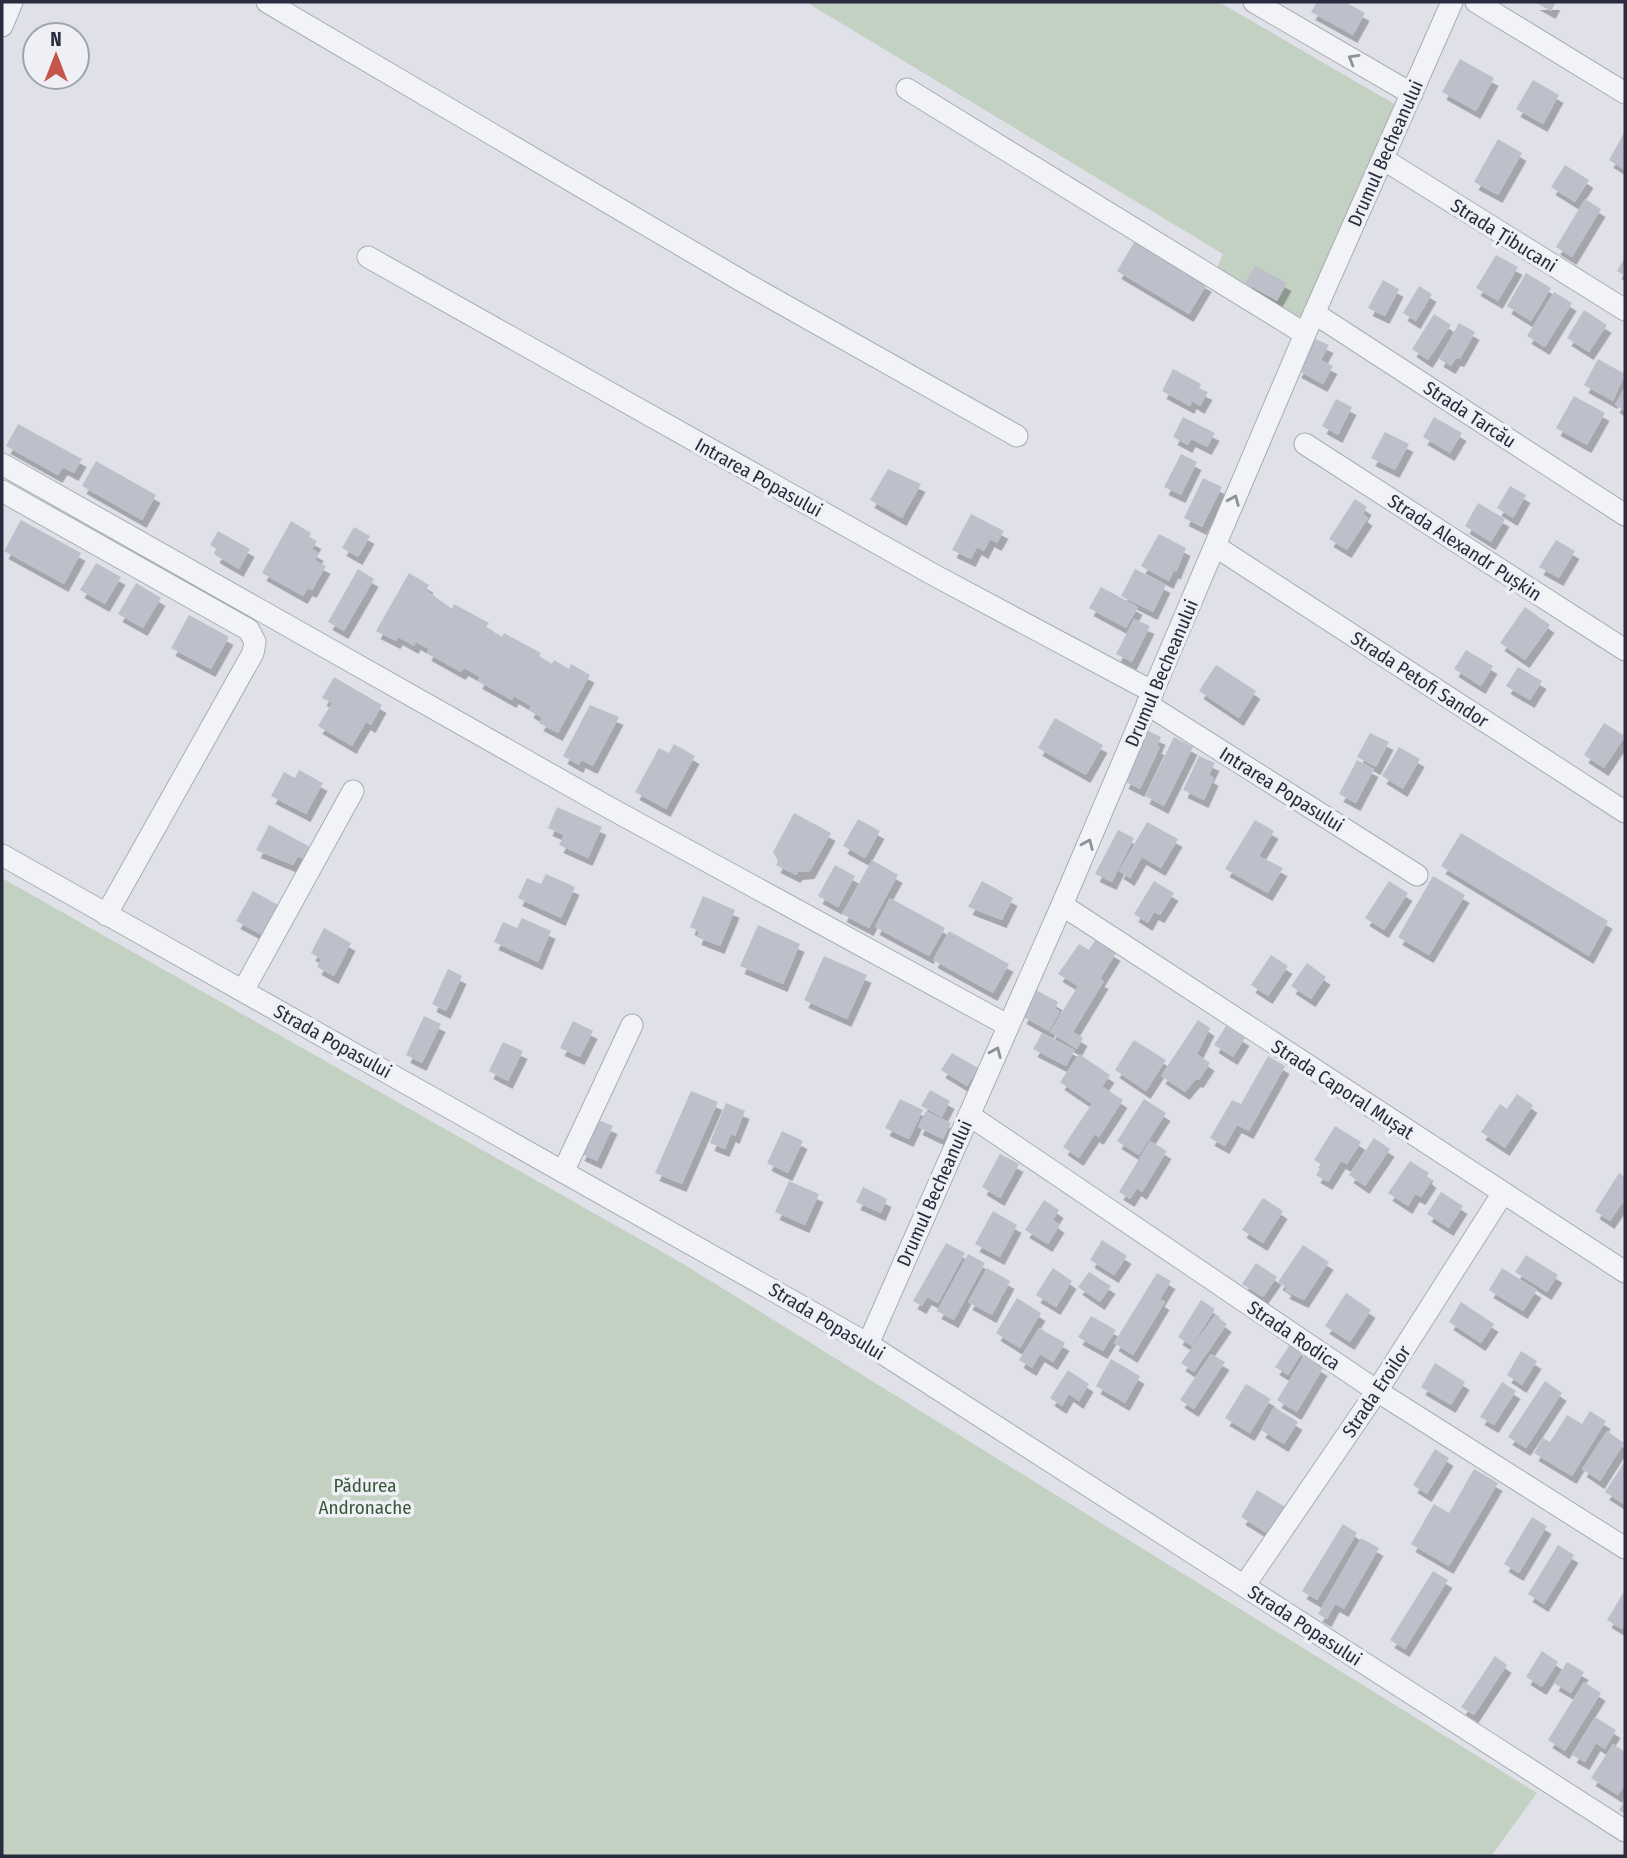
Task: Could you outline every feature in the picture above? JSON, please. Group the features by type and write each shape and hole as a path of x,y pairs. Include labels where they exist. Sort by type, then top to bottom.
{"street":[{"path":"2,26 12,2"},
{"path":"267,2 747,284 1017,436"},
{"path":"1254,2 1412,94"},
{"name":"Drumul Becheanului","path":"868,1344 1062,905 1314,313 1451,2"},
{"path":"1476,2 1625,93"},
{"path":"907,89 1305,334"},
{"name":"Strada Țibucani","path":"1383,159 1625,310"},
{"name":"Intrarea Popasului","path":"368,257 1150,698 1417,875"},
{"name":"Strada Tarcău","path":"1314,313 1625,515"},
{"name":"Strada Alexandr Pușkin","path":"1305,444 1625,650"},
{"path":"2,464 608,807 1007,1025"},
{"path":"2,491 249,630 255,642 253,653 106,915"},
{"name":"Strada Petofi Sandor","path":"1215,546 1625,812"},
{"path":"243,991 353,791"},
{"name":"Strada Popasului","path":"2,855 868,1344 1625,1831"},
{"name":"Strada Caporal Mușat","path":"1062,905 1625,1272"},
{"path":"564,1170 632,1026"},
{"name":"Strada Rodica","path":"968,1115 1377,1391 1625,1548"},
{"name":"Strada Eroilor","path":"1244,1586 1377,1391 1503,1194"}],"green space":[{"path":"806,2 1219,2 1396,105 1303,332 1214,275 1223,254"},
{"name":"Pădurea Andronache","path":"2,878 680,1262 1537,1793 1491,1856 2,1856"}],"building":[{"path":"1317,2 1345,2 1365,13 1353,35 1311,12"},
{"path":"1535,2 1556,2 1551,11"},
{"path":"1460,59 1494,78 1476,111 1442,92"},
{"path":"1533,80 1559,95 1543,124 1516,109"},
{"path":"1625,131 1625,170 1609,160"},
{"path":"1498,139 1522,153 1498,195 1474,182"},
{"path":"1565,165 1589,180 1575,202 1551,187"},
{"path":"1585,199 1601,209 1572,257 1556,247"},
{"path":"1135,241 1207,284 1189,314 1117,271"},
{"path":"1496,255 1518,267 1498,301 1476,288"},
{"path":"1625,257 1625,276 1617,271"},
{"path":"1255,266 1287,283 1277,301 1245,283"},
{"path":"1526,273 1551,288 1531,321 1507,306"},
{"path":"1383,280 1399,289 1385,316 1368,308"},
{"path":"1419,286 1432,294 1416,321 1403,313"},
{"path":"1554,292 1572,303 1545,347 1527,336"},
{"path":"1584,310 1607,325 1589,352 1567,338"},
{"path":"1434,314 1451,325 1428,360 1412,349"},
{"path":"1459,323 1475,332 1460,359 1456,358 1451,366 1439,359"},
{"path":"1313,338 1329,345 1321,360 1333,366 1323,384 1297,370"},
{"path":"1598,359 1625,374 1613,401 1584,385"},
{"path":"1173,369 1201,384 1199,388 1208,392 1200,406 1192,401 1190,406 1162,391"},
{"path":"1625,387 1625,411 1615,405"},
{"path":"1574,396 1605,413 1587,445 1556,428"},
{"path":"1336,399 1352,407 1338,435 1322,426"},
{"path":"1183,417 1215,433 1207,447 1191,439 1188,445 1173,437"},
{"path":"1434,417 1462,433 1450,453 1423,437"},
{"path":"18,424 82,459 74,473 63,467 58,475 6,446"},
{"path":"1385,432 1409,444 1395,470 1371,458"},
{"path":"1181,454 1197,462 1181,495 1164,487"},
{"path":"96,461 156,495 142,520 82,486"},
{"path":"888,469 921,484 902,518 870,500"},
{"path":"1203,478 1222,487 1202,527 1184,518"},
{"path":"1510,486 1526,495 1513,518 1497,508"},
{"path":"1355,499 1367,507 1363,514 1368,518 1347,550 1329,539"},
{"path":"1478,503 1505,519 1491,542 1465,526"},
{"path":"971,514 1004,531 997,543 990,539 984,551 977,547 971,559 952,550"},
{"path":"21,520 81,553 64,584 4,551"},
{"path":"291,521 311,533 309,537 317,541 312,549 319,553 315,560 326,566 312,590 308,588 303,596 262,573"},
{"path":"354,527 370,536 358,557 342,548"},
{"path":"218,531 250,549 239,569 215,555 218,550 210,545"},
{"path":"1159,534 1186,548 1176,572 1174,570 1169,581 1141,566"},
{"path":"1556,540 1575,551 1559,578 1539,567"},
{"path":"96,563 121,577 105,604 80,590"},
{"path":"358,569 374,579 344,631 328,622"},
{"path":"1135,569 1166,585 1153,612 1121,596"},
{"path":"409,573 429,585 426,590 452,609 454,604 489,623 486,627 502,637 504,633 541,653 539,656 552,664 554,660 569,669 571,664 590,675 558,733 539,723 542,718 529,710 531,706 514,696 512,700 478,681 480,677 464,668 461,672 427,653 429,649 416,642 414,646 398,637 396,641 376,631"},
{"path":"136,583 161,598 143,628 118,614"},
{"path":"1101,587 1138,607 1126,628 1089,608"},
{"path":"1525,607 1550,625 1525,660 1500,643"},
{"path":"189,615 229,637 211,669 171,648"},
{"path":"1134,619 1150,626 1132,662 1116,654"},
{"path":"1466,650 1493,666 1481,686 1454,669"},
{"path":"1216,665 1256,691 1239,718 1199,691"},
{"path":"1518,667 1542,681 1530,700 1506,686"},
{"path":"334,677 382,705 371,725 366,722 352,746 318,726 332,703 322,698"},
{"path":"590,705 619,717 593,766 581,760 579,765 563,756"},
{"path":"1055,718 1103,745 1086,775 1038,748"},
{"path":"1604,723 1625,736 1604,768 1584,755"},
{"path":"1148,731 1161,737 1157,746 1160,747 1140,789 1124,781"},
{"path":"1370,733 1389,742 1376,767 1357,757"},
{"path":"1174,737 1193,747 1164,806 1145,796"},
{"path":"674,744 695,756 666,809 635,792 659,748 669,753"},
{"path":"1399,747 1420,759 1403,789 1382,776"},
{"path":"1199,756 1215,763 1209,775 1214,778 1204,800 1183,790"},
{"path":"1357,760 1374,769 1356,803 1339,794"},
{"path":"299,770 323,783 306,814 271,796 284,772 295,778"},
{"path":"557,807 602,827 588,858 559,845 564,835 548,828"},
{"path":"794,813 831,833 810,871 798,872 796,875 776,865 778,861 773,852"},
{"path":"858,819 880,831 865,858 843,846"},
{"path":"1255,820 1274,831 1259,856 1283,868 1268,893 1225,869"},
{"path":"1147,822 1178,839 1161,868 1142,857 1130,878 1119,871"},
{"path":"269,825 314,849 307,861 298,856 293,865 256,850"},
{"path":"1118,830 1134,838 1112,882 1095,874"},
{"path":"1461,833 1608,921 1589,956 1441,866"},
{"path":"872,860 898,875 869,928 842,914"},
{"path":"835,865 855,876 838,907 818,896"},
{"path":"546,874 575,887 561,918 518,898 527,878 541,884"},
{"path":"1433,876 1465,895 1429,955 1398,937"},
{"path":"982,881 1013,898 1002,920 968,907"},
{"path":"1154,881 1174,893 1160,915 1154,912 1148,923 1134,914"},
{"path":"1389,881 1408,893 1384,930 1365,918"},
{"path":"253,891 280,906 264,936 236,921"},
{"path":"703,896 735,910 720,946 697,937 699,931 690,927"},
{"path":"890,898 945,928 929,956 875,927"},
{"path":"522,918 551,931 538,962 494,942 503,922 517,928"},
{"path":"758,925 800,944 783,984 740,966"},
{"path":"324,928 351,943 334,976 317,967 321,959 311,953"},
{"path":"949,931 1009,964 993,993 933,960"},
{"path":"1095,940 1116,953 1100,979 1104,981 1073,1032 1083,1038 1077,1049 1050,1032 1078,986 1058,974 1079,944 1089,950"},
{"path":"1271,955 1288,966 1268,996 1251,985"},
{"path":"824,956 867,975 847,1019 804,1000"},
{"path":"1307,963 1326,977 1311,999 1291,986"},
{"path":"448,969 462,976 446,1011 432,1004"},
{"path":"1036,990 1058,1002 1055,1009 1060,1011 1049,1031 1022,1016"},
{"path":"424,1016 441,1024 422,1063 406,1055"},
{"path":"1198,1020 1210,1028 1197,1054 1210,1063 1199,1080 1196,1079 1185,1092 1161,1076"},
{"path":"573,1021 593,1031 580,1057 560,1048"},
{"path":"1226,1026 1245,1038 1233,1057 1214,1045"},
{"path":"1042,1033 1075,1050 1066,1066 1033,1049"},
{"path":"1134,1040 1166,1060 1146,1091 1115,1070"},
{"path":"503,1042 523,1051 508,1081 489,1071"},
{"path":"952,1053 978,1068 967,1086 941,1070"},
{"path":"1079,1054 1110,1075 1091,1103 1060,1082"},
{"path":"1268,1056 1285,1066 1249,1131 1237,1125 1225,1146 1210,1138 1232,1100 1241,1104"},
{"path":"1103,1087 1123,1100 1099,1137 1095,1134 1079,1158 1063,1147"},
{"path":"930,1090 950,1101 942,1117 921,1106"},
{"path":"691,1091 718,1102 682,1184 655,1173"},
{"path":"1517,1094 1533,1105 1505,1148 1481,1132 1500,1104 1507,1109"},
{"path":"900,1099 923,1110 909,1139 885,1128"},
{"path":"1144,1099 1166,1113 1139,1155 1117,1141"},
{"path":"726,1103 745,1111 735,1136 731,1134 725,1149 710,1143"},
{"path":"926,1111 951,1123 943,1139 918,1127"},
{"path":"596,1119 613,1126 597,1161 580,1153"},
{"path":"1335,1126 1361,1142 1347,1164 1341,1161 1328,1182 1316,1175 1322,1165 1314,1160"},
{"path":"782,1131 803,1141 788,1173 767,1163"},
{"path":"1374,1138 1390,1149 1365,1186 1349,1175"},
{"path":"1150,1141 1167,1151 1142,1192 1137,1188 1130,1199 1119,1192"},
{"path":"1000,1154 1019,1164 1000,1198 982,1187"},
{"path":"1410,1161 1429,1173 1427,1176 1432,1180 1421,1197 1415,1194 1408,1206 1388,1193"},
{"path":"1619,1173 1625,1177 1625,1205 1622,1203 1610,1221 1595,1211"},
{"path":"789,1181 819,1194 805,1225 775,1212"},
{"path":"863,1187 887,1199 881,1213 856,1202"},
{"path":"1441,1192 1463,1206 1449,1228 1427,1214"},
{"path":"1263,1198 1283,1211 1263,1243 1242,1230"},
{"path":"1044,1200 1059,1210 1053,1220 1060,1225 1048,1244 1025,1230"},
{"path":"993,1211 1017,1225 1000,1257 975,1244"},
{"path":"1102,1240 1127,1256 1114,1275 1090,1260"},
{"path":"946,1243 965,1253 938,1303 927,1297 922,1306 913,1301"},
{"path":"1303,1245 1329,1262 1304,1300 1285,1291 1287,1288 1278,1282"},
{"path":"968,1254 985,1263 954,1320 937,1311"},
{"path":"1526,1255 1558,1275 1547,1292 1515,1272"},
{"path":"1256,1263 1277,1277 1263,1297 1242,1284"},
{"path":"987,1268 1010,1281 992,1315 968,1302"},
{"path":"1053,1268 1072,1281 1056,1307 1036,1295"},
{"path":"1502,1268 1537,1290 1523,1311 1489,1290"},
{"path":"1089,1272 1111,1286 1100,1302 1078,1287"},
{"path":"1157,1273 1171,1281 1160,1299 1165,1302 1133,1355 1114,1343"},
{"path":"1346,1293 1371,1310 1350,1342 1325,1326"},
{"path":"1017,1298 1041,1313 1020,1348 996,1333"},
{"path":"1201,1300 1215,1309 1192,1346 1178,1337"},
{"path":"1461,1302 1494,1324 1481,1343 1449,1322"},
{"path":"1215,1315 1227,1324 1194,1372 1181,1363"},
{"path":"1091,1316 1116,1330 1103,1351 1078,1337"},
{"path":"1039,1328 1065,1343 1053,1362 1040,1354 1032,1368 1019,1360"},
{"path":"1291,1343 1303,1351 1288,1375 1275,1367"},
{"path":"1521,1351 1537,1361 1522,1385 1507,1375"},
{"path":"1211,1354 1225,1362 1194,1409 1180,1400"},
{"path":"1304,1356 1323,1368 1297,1412 1277,1400"},
{"path":"1111,1359 1140,1376 1125,1403 1096,1386"},
{"path":"1435,1363 1465,1382 1451,1405 1421,1387"},
{"path":"1068,1370 1089,1384 1079,1401 1069,1394 1062,1406 1050,1398"},
{"path":"1545,1381 1562,1393 1526,1448 1508,1437"},
{"path":"1502,1382 1516,1391 1494,1425 1480,1417"},
{"path":"1246,1384 1271,1399 1250,1433 1225,1418"},
{"path":"1274,1407 1298,1422 1284,1444 1261,1430"},
{"path":"1590,1411 1606,1421 1572,1476 1534,1453 1543,1438 1550,1442 1567,1415 1582,1424"},
{"path":"1607,1431 1624,1443 1600,1481 1582,1469"},
{"path":"1435,1449 1449,1458 1427,1494 1413,1485"},
{"path":"1625,1461 1625,1505 1605,1492"},
{"path":"1474,1469 1498,1483 1449,1566 1411,1544 1434,1504 1449,1513"},
{"path":"1257,1490 1287,1508 1270,1535 1241,1517"},
{"path":"1532,1517 1547,1526 1519,1573 1504,1564"},
{"path":"1343,1524 1357,1533 1317,1600 1302,1591"},
{"path":"1361,1538 1379,1548 1344,1609 1335,1604 1327,1619 1318,1614"},
{"path":"1558,1545 1574,1555 1544,1604 1528,1594"},
{"path":"1433,1571 1448,1580 1405,1649 1390,1640"},
{"path":"1625,1590 1625,1623 1622,1629 1607,1620"},
{"path":"1542,1651 1558,1662 1542,1687 1526,1677"},
{"path":"1495,1656 1507,1665 1474,1715 1461,1707"},
{"path":"1567,1662 1584,1672 1571,1693 1554,1683"},
{"path":"1584,1682 1601,1693 1565,1751 1548,1740"},
{"path":"1595,1717 1616,1730 1605,1749 1596,1743 1585,1762 1572,1755"},
{"path":"1613,1744 1625,1752 1625,1784 1618,1795 1591,1778"},
{"path":"1625,1800 1625,1814 1619,1810"}]}
